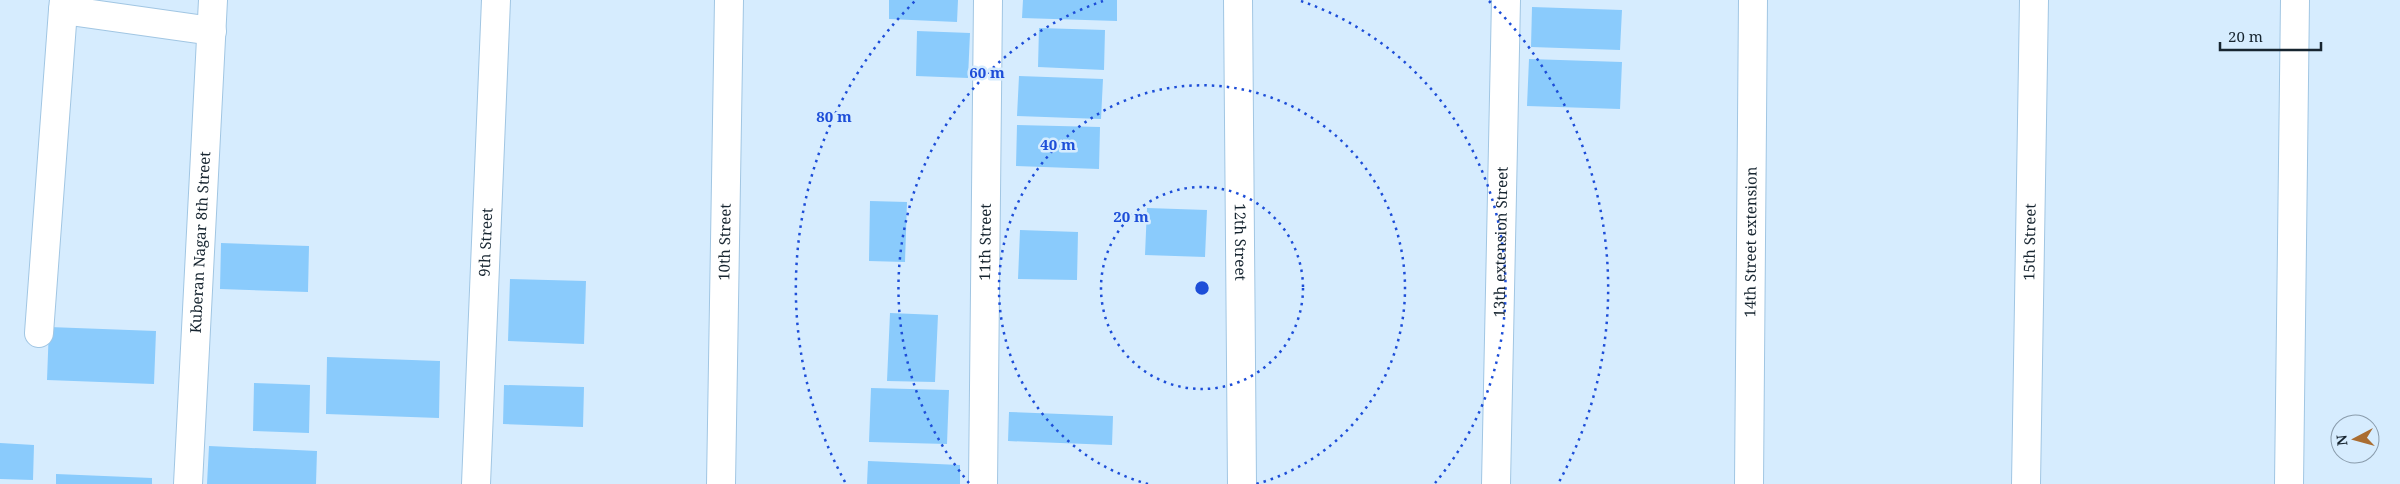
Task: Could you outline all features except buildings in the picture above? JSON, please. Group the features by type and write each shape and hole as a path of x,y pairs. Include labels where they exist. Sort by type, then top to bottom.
{"street":[{"name":"Kuberan Nagar 8th Street","path":"188,484 213,0"},
{"name":"9th Street","path":"476,484 496,0"},
{"name":"10th Street","path":"721,484 730,0"},
{"name":"11th Street","path":"983,484 988,0"},
{"name":"12th Street","path":"1238,0 1242,484"},
{"name":"13th extension Street","path":"1496,484 1506,0"},
{"name":"14th Street extension","path":"1749,484 1753,0"},
{"name":"15th Street","path":"2026,484 2034,0"},
{"path":"2289,484 2295,0"},
{"path":"39,333 63,5 212,31"}]}
